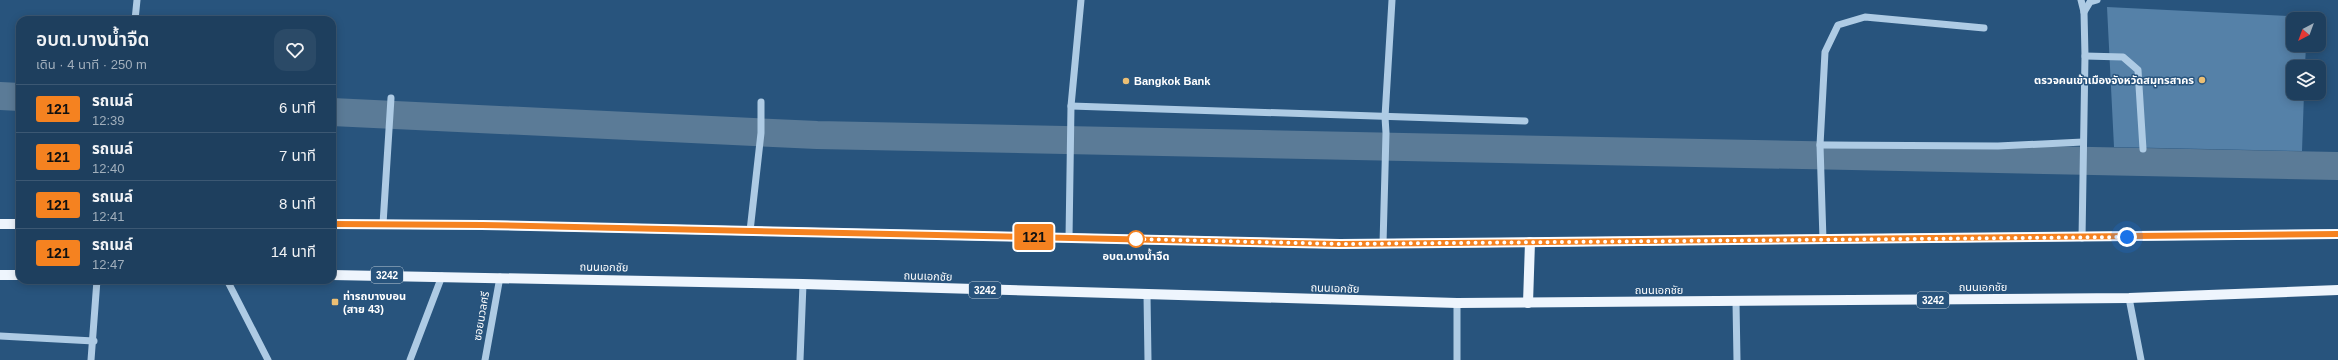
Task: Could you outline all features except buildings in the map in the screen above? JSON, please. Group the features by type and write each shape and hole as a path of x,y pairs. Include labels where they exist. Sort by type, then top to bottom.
{"main road":[{"path":"0,224 16,224"},
{"path":"336,224 1383,244 2082,238 2338,234"},
{"path":"1528,303 1530,242"},
{"path":"0,275 16,275"},
{"name":"ถนนเอกชัย","path":"336,275 803,284 1457,303 2129,298 2338,290"}],"street":[{"path":"135,16 137,0"},
{"path":"1070,238 1071,106 1081,0"},
{"path":"1383,244 1386,133 1385,117 1392,0"},
{"path":"2081,0 2084,12 2085,56 2081,211 2082,238"},
{"path":"2084,12 2090,2 2097,0"},
{"path":"1823,240 1823,194 1820,145 1825,52 1838,25 1865,16 1984,28"},
{"path":"2085,56 2123,57 2138,70 2143,148"},
{"path":"382,224 391,98"},
{"path":"750,231 761,134 761,102"},
{"path":"1071,106 1525,122"},
{"path":"1820,145 1998,146 2083,142"},
{"path":"410,360 442,276"},
{"name":"ซอยนวลศรี","path":"484,360 500,277"},
{"path":"92,360 96,284"},
{"path":"229,284 268,360"},
{"path":"800,360 803,284"},
{"path":"1147,295 1148,360"},
{"path":"2129,298 2141,360"},
{"path":"1736,302 1737,360"},
{"path":"1457,303 1458,360"},
{"path":"0,336 94,341"}],"waterway":[{"path":"0,96 16,97"},
{"path":"336,112 817,135 2338,166"}],"bus line":[{"name":"121","path":"336,224 482,225 1340,244 2082,238 2338,234"}],"place":[{"name":"ตรวจคนเข้าเมืองจังหวัดสมุทรสาคร","path":"2202,80"},
{"name":"Bangkok Bank","path":"1126,81"},
{"name":"อบต.บางน้ำจืด","path":"1136,239"},
{"name":"ท่ารถบางบอน (สาย 43)","path":"335,302"}],"route":[{"path":"1136,239 1133,239 1340,244 2127,237"}]}
